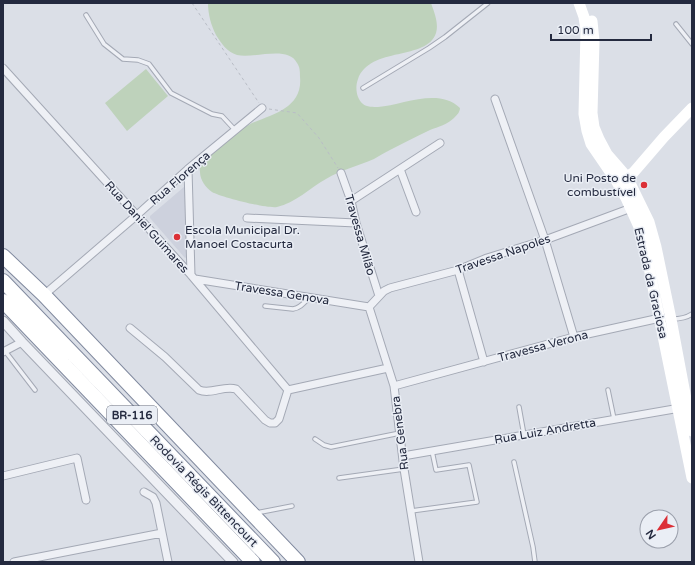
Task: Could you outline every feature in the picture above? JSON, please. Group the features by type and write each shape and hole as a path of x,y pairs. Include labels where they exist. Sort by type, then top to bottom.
{"highway":[{"path":"3,256 44,295 298,562"},
{"name":"Rodovia Régis Bittencourt","path":"3,281 273,562"},
{"name":"Rodovia Régis Bittencourt","path":"3,301 253,562"},
{"path":"260,549 280,562"}],"main road":[{"name":"Estrada da Graciosa","path":"579,3 584,17 586,31 584,114 587,131 592,144 617,182 649,222 656,247 671,319 692,478"},
{"name":"Estrada da Graciosa","path":"586,3 593,26 594,41 592,113 594,127 608,154 627,177 636,206 660,318 683,407 692,431"},
{"path":"617,182 634,173 664,137 692,108"}],"street":[{"name":"Rua Daniel Guimares","path":"3,68 193,277 288,390"},
{"path":"495,100 545,240 574,337"},
{"name":"Rua Florença","path":"44,295 137,216 188,169 262,108"},
{"path":"351,201 440,143"},
{"path":"400,168 416,212"},
{"path":"188,169 193,277"},
{"name":"Travessa Milão","path":"341,173 351,201 356,223 379,296"},
{"name":"Travessa Napoles","path":"369,307 384,291 390,288 458,270 487,258 545,240 636,206"},
{"path":"247,218 356,223"},
{"path":"458,270 484,362"},
{"name":"Travessa Genova","path":"193,277 369,307"},
{"name":"Rua Genebra","path":"369,307 394,386 404,469 420,562"},
{"name":"Travessa Verona","path":"394,386 574,337 660,318 671,319"},
{"path":"3,321 233,562"},
{"path":"130,328 165,357 199,390 204,392 231,387 236,389 265,420 270,423 275,423 279,419 288,390 388,368"},
{"path":"4,351 22,342"},
{"name":"Rua Luiz Andretta","path":"403,456 683,407"},
{"path":"3,476 77,458 86,500"},
{"path":"144,492 152,497 156,503 168,562"},
{"path":"14,562 162,533"}],"lane":[{"path":"363,88 446,37 488,3"},
{"path":"86,15 104,44 123,59 138,60 149,64 171,93 212,114 222,116 235,130"},
{"path":"676,24 692,44"},
{"path":"265,306 297,309 310,297"},
{"name":"Travessa Verona","path":"671,319 680,319 692,314"},
{"path":"4,351 35,390"},
{"path":"608,390 614,419"},
{"path":"519,407 524,435"},
{"path":"315,439 324,445 331,447 400,433"},
{"path":"411,511 477,502 469,465 436,470 432,451"},
{"path":"514,462 533,547 534,562"},
{"path":"339,478 404,469"},
{"path":"252,513 292,506"}],"path":[{"path":"192,3 262,108 297,113 319,138 341,173"}],"shaded area":[{"name":"Escola Municipal Dr. Manoel Costacurta","path":"184,187 186,188 188,256 185,258 150,218 150,216"}],"green space":[{"path":"208,3 431,3 436,18 437,29 431,42 411,51 386,57 374,62 364,69 358,79 356,89 361,102 368,106 388,106 431,98 451,102 460,108 459,111 452,120 446,124 430,130 374,159 332,176 284,205 277,207 264,206 225,197 212,192 204,184 200,175 200,168 205,155 247,126 278,112 292,102 297,96 300,87 300,73 297,63 293,58 286,55 270,54 244,56 230,52 222,44 214,31 209,15"},
{"path":"146,69 168,96 127,131 105,103"}],"place":[{"name":"Uni Posto de combustível","path":"644,185"},
{"name":"Escola Municipal Dr. Manoel Costacurta","path":"177,237"}]}
